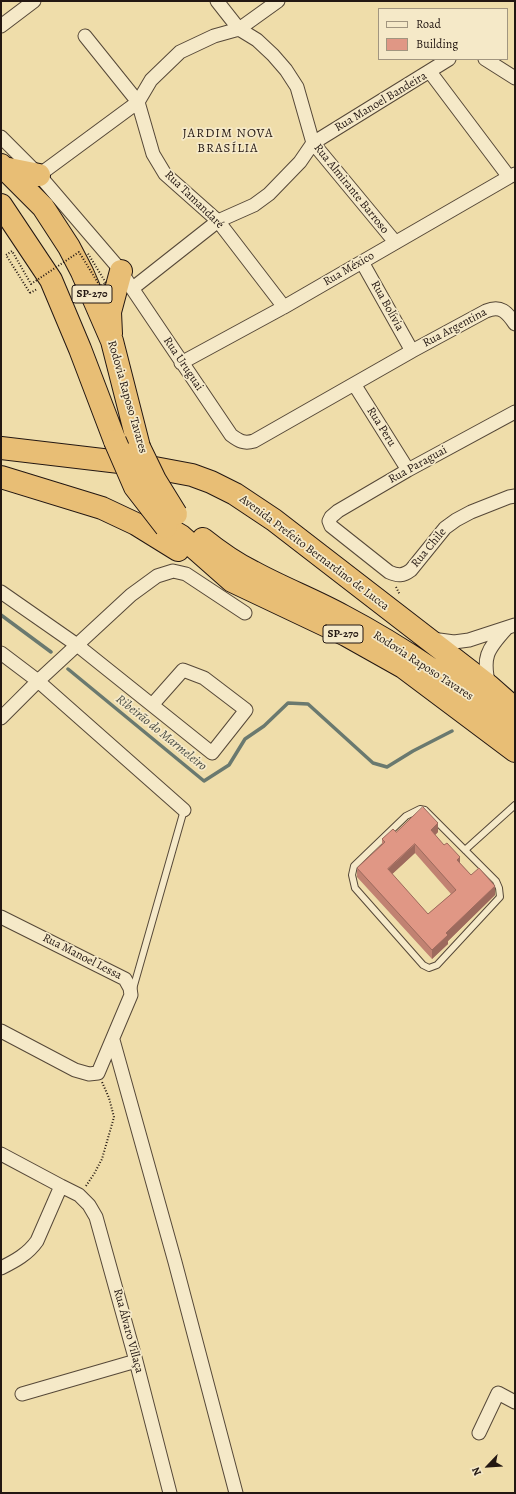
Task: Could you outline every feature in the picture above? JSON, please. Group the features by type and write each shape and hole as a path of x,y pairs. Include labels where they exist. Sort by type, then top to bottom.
{"highway":[{"path":"2,167 39,175"},
{"name":"Rodovia Raposo Tavares","path":"2,167 43,207 69,247 82,272 112,341 139,447 155,480 171,521 181,536 232,581 346,635 403,667 515,751"},
{"name":"Rodovia Raposo Tavares","path":"1,205 51,280 135,488 171,521 192,530 216,549 246,568 342,615 383,638 455,685 515,729"},
{"path":"112,341 110,312 127,279"},
{"name":"Avenida Prefeito Bernardino de Lucca","path":"1,448 128,463 192,475 211,482 235,494 274,520 489,686 515,709"},
{"path":"1,477 102,508 136,524 184,554 232,581"}],"street":[{"path":"1,26 34,1"},
{"name":"Rua Almirante Barroso","path":"217,1 239,29 257,40 273,55 290,75 297,87 313,143 395,242"},
{"path":"39,175 138,102 151,80 180,52 214,36 239,29 278,1"},
{"path":"85,36 138,102"},
{"name":"Rua Manoel Bandeira","path":"313,143 448,60"},
{"path":"487,60 515,78"},
{"path":"430,72 512,176"},
{"name":"Rua Tamandaré","path":"138,102 154,154 166,174 218,220 284,307"},
{"name":"Rua Uruguai","path":"1,137 39,175 127,279 231,435 238,441 254,441 412,351"},
{"path":"127,279 218,220 254,205 269,194 300,162 313,143"},
{"name":"Rua México","path":"181,362 284,307 512,176"},
{"name":"Rua Bolívia","path":"362,262 412,351"},
{"name":"Rua Argentina","path":"412,351 494,307 506,313 515,324"},
{"name":"Rua Peru","path":"354,384 408,470"},
{"name":"Rua Paraguai","path":"331,526 329,521 338,511 408,470 515,412"},
{"name":"Rua Chile","path":"331,526 396,576 406,574 411,570 445,528 456,520 509,497 515,496"},
{"path":"1,718 38,681 131,595 157,576 173,571 186,574 245,613"},
{"path":"1,592 77,645 152,705 212,753 246,710 204,678 183,670 152,705"},
{"path":"428,639 454,642 469,640 511,627"},
{"path":"489,686 485,669 488,652 492,645 511,627"},
{"path":"1,653 38,681 184,810"},
{"name":"Rua Manoel Lessa","path":"1,917 125,979 130,988 131,995 98,1073"},
{"path":"1,1031 75,1070 89,1074 98,1073"},
{"path":"113,1040 178,1270 236,1493"},
{"path":"1,1154 61,1186 32,1249 19,1259 1,1268"},
{"name":"Rua Álvaro Villaça","path":"61,1186 79,1195 89,1205 96,1217 136,1361 170,1493"},
{"path":"22,1394 136,1361"},
{"path":"479,1433 498,1393 515,1402"}],"lane":[{"path":"465,850 515,805"},
{"path":"420,809 425,810 465,850 496,881 499,888 500,898 437,965 429,968 423,965 355,888 352,875 354,866 406,816 420,809"},
{"path":"131,995 184,810"}],"path":[{"path":"30,293 6,255 12,251 32,284 79,252 100,286 106,283 87,252"},
{"path":"79,1195 94,1174 102,1159 114,1117 109,1098 98,1073"}],"building":[{"path":"423,807 438,823 431,830 444,845 447,843 460,857 457,860 471,875 479,868 495,886 446,933 448,935 432,950 357,868 385,842 382,839 393,829 396,832","holes":["415,844 456,890 428,914 388,869"]}],"waterway":[{"name":"Ribeirão do Marmeleiro","path":"1,615 51,652"},
{"name":"Ribeirão do Marmeleiro","path":"68,669 204,781 229,765 245,739 264,726 288,703 308,704 373,763 387,767 413,751 452,731"}],"district":[{"name":"JARDIM NOVA BRASÍLIA","path":"228,142"}]}
